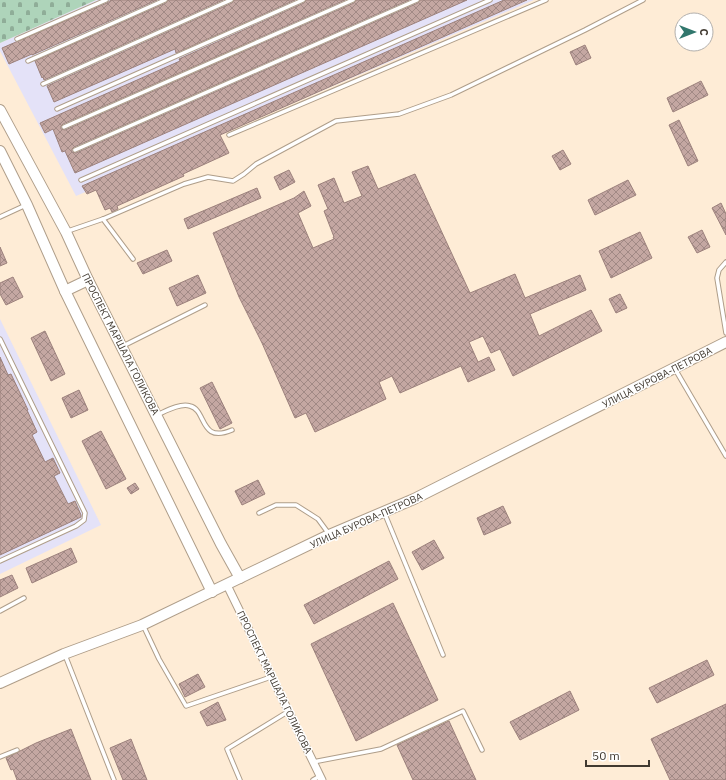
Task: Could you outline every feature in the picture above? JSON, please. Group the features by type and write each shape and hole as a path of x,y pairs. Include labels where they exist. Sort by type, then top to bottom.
{"main road":[{"name":"ПРОСПЕКТ МАРШАЛА ГОЛИКОВА","path":"0,110 66,232 88,280 221,544 240,578"},
{"path":"1,157 27,205 65,291 212,592"},
{"path":"65,291 88,280"},
{"name":"УЛИЦА БУРОВА-ПЕТРОВА","path":"0,683 64,654 142,624 227,585 329,534 421,496 726,342"}],"street":[{"name":"ПРОСПЕКТ МАРШАЛА ГОЛИКОВА","path":"227,585 321,778"}],"lane":[{"path":"17,39 106,0"},
{"path":"28,60 165,0"},
{"path":"43,84 231,0"},
{"path":"57,109 303,0"},
{"path":"64,127 353,0"},
{"path":"75,150 417,0"},
{"path":"81,180 490,0"},
{"path":"229,135 546,0"},
{"path":"66,232 208,176 233,181 256,164 336,121 398,114 451,95 644,0"},
{"path":"0,217 27,205"},
{"path":"103,218 133,259"},
{"path":"726,262 719,270 717,278 726,334"},
{"path":"122,347 205,305"},
{"path":"0,339 85,513 84,520 76,526 0,561"},
{"path":"674,368 726,456"},
{"path":"156,415 188,405 195,408 206,427 213,432 222,434 232,430"},
{"path":"259,513 276,505 296,505 318,519 329,534"},
{"path":"384,511 443,655"},
{"path":"0,611 24,598"},
{"path":"142,624 159,659 186,706 272,677"},
{"path":"64,654 114,780"},
{"path":"240,780 227,749 289,711"},
{"path":"313,762 381,749 463,711 482,750"},
{"path":"0,757 17,750"},
{"path":"313,780 321,778"}],"shaded area":[{"path":"96,0 534,0 76,196 0,51 0,43"},
{"path":"0,319 101,525 0,574"}],"green space":[{"path":"0,0 96,0 0,43"}],"building":[{"path":"111,0 157,0 9,64 2,48"},
{"path":"168,0 223,0 44,80 43,77 42,78 35,61 166,3"},
{"path":"234,0 295,0 176,53 175,49 54,102 47,86 232,3"},
{"path":"306,0 345,0 63,124 61,129 65,130 354,3 356,0 409,0 74,147 72,152 76,153 418,3 420,0 467,0 75,173 65,151 62,152 53,129 45,133 40,123 180,61 179,59 304,3"},
{"path":"504,0 527,0 220,135 229,153 183,174 184,176 117,206 118,209 112,212 110,208 105,210 96,190 87,194 82,186"},
{"path":"585,45 591,58 576,65 570,52"},
{"path":"701,81 708,95 673,112 667,98"},
{"path":"679,120 698,161 688,166 669,125"},
{"path":"563,150 571,164 560,170 552,156"},
{"path":"368,166 378,189 415,174 470,293 515,274 525,298 580,275 586,290 530,314 539,336 591,310 602,331 513,376 500,349 491,353 483,336 469,342 478,362 489,357 495,370 468,382 461,366 400,393 392,376 379,382 386,399 315,432 306,413 295,418 262,343 239,297 213,233 294,198 304,191 311,206 298,213 313,248 334,239 324,211 328,209 318,185 334,178 344,203 362,196 352,172"},
{"path":"289,170 295,182 280,190 274,177"},
{"path":"628,180 636,195 595,215 588,200"},
{"path":"257,188 261,198 188,229 184,219"},
{"path":"721,203 726,214 726,235 712,208"},
{"path":"702,230 710,247 697,253 688,237"},
{"path":"640,232 652,258 611,278 599,251"},
{"path":"0,247 7,263 0,266"},
{"path":"167,250 172,261 143,274 137,263"},
{"path":"198,275 206,293 177,306 169,288"},
{"path":"13,277 23,297 6,305 0,294 0,283"},
{"path":"620,294 627,308 616,313 609,299"},
{"path":"45,331 65,374 51,381 31,338"},
{"path":"0,357 8,375 11,374 28,410 37,432 32,435 45,462 53,458 60,473 54,476 68,504 75,501 81,517 0,555"},
{"path":"212,382 232,423 220,429 200,388"},
{"path":"79,390 88,410 71,418 62,398"},
{"path":"101,431 126,479 106,489 82,441"},
{"path":"258,480 265,494 242,505 235,491"},
{"path":"135,483 139,489 131,494 127,488"},
{"path":"503,506 511,523 484,535 477,518"},
{"path":"434,540 444,558 422,570 412,552"},
{"path":"71,548 77,562 32,583 26,568"},
{"path":"389,561 398,579 314,624 304,605"},
{"path":"12,575 18,588 0,597 0,580"},
{"path":"393,603 438,700 356,741 311,644"},
{"path":"707,660 714,675 657,703 649,688"},
{"path":"198,674 205,687 185,697 179,684"},
{"path":"570,691 579,710 520,740 510,722"},
{"path":"218,702 226,720 207,726 200,712"},
{"path":"726,704 726,780 670,780 651,739"},
{"path":"449,721 476,780 413,780 397,745"},
{"path":"71,729 91,780 17,780 13,769 11,770 6,758 36,743"},
{"path":"131,739 147,780 123,780 110,748"}]}
